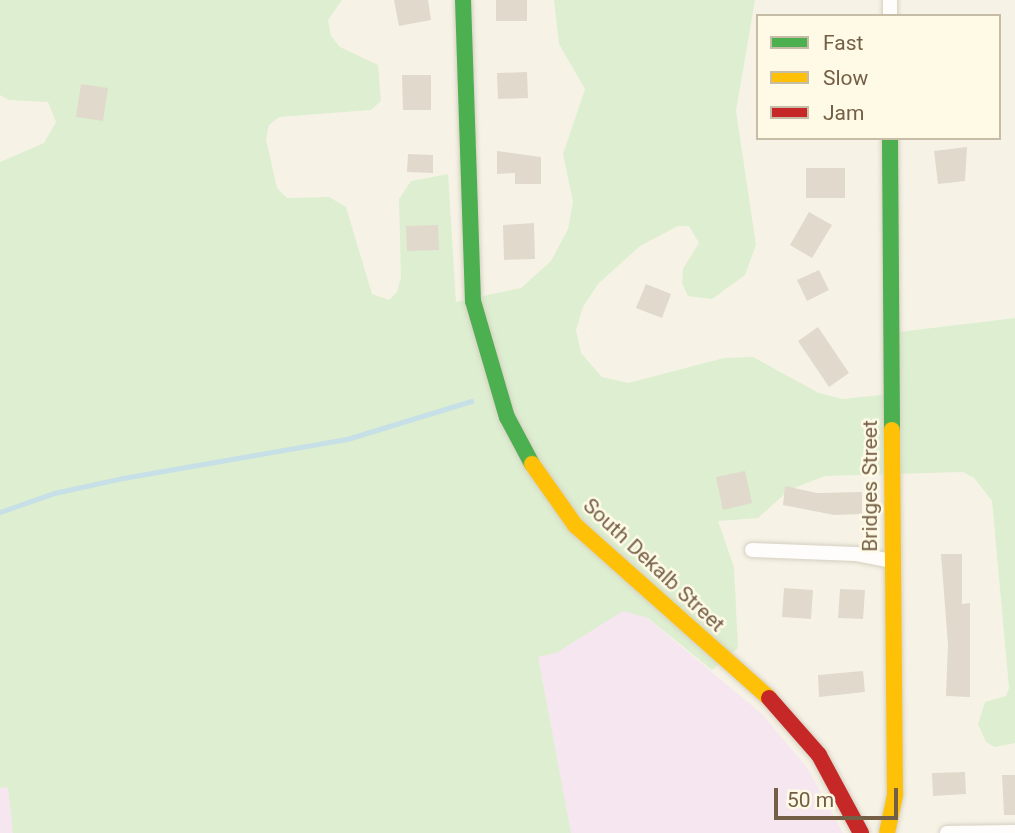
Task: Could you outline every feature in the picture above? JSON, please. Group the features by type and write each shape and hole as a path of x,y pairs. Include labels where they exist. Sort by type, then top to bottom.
{"main road":[{"name":"South Dekalb Street","path":"463,0 473,301 507,417 535,469 575,525 788,715 819,755 861,833"},
{"name":"Bridges Street","path":"887,833 895,794 891,561 890,140"}],"street":[{"path":"752,550 856,554 891,561"},
{"path":"947,833 1015,832"}],"shaded area":[{"path":"467,467 763,715 808,769 843,833 0,833 0,584"}],"green space":[{"path":"0,0 342,0 328,20 331,36 340,47 378,65 381,101 371,110 279,117 269,125 266,139 277,188 287,198 329,197 346,207 372,294 389,300 397,292 401,277 399,199 411,181 448,174 456,302 521,288 551,261 568,229 573,202 563,154 585,89 559,44 554,0 755,0 736,111 756,245 745,275 712,299 688,296 682,283 683,269 699,243 689,226 678,226 640,246 598,284 583,307 576,330 581,353 602,377 628,383 724,358 753,357 819,393 842,399 891,394 891,333 1015,318 1015,743 995,747 986,742 978,724 985,702 1006,696 1009,688 992,501 974,478 963,472 825,476 789,490 758,518 718,521 734,567 738,648 712,670 648,618 623,611 556,653 538,657 571,833 13,833 8,787 0,788 0,162 44,143 56,122 48,102 9,100 0,95"}],"building":[{"path":"394,0 428,0 431,20 399,26"},
{"path":"496,0 527,0 527,21 496,21"},
{"path":"527,72 528,98 498,99 497,73"},
{"path":"402,75 431,75 431,110 403,110"},
{"path":"81,84 108,88 103,121 76,117"},
{"path":"967,147 965,181 938,184 934,151"},
{"path":"497,151 541,157 541,184 515,184 515,173 497,174"},
{"path":"408,154 433,155 433,173 407,172"},
{"path":"806,168 845,168 845,198 806,198"},
{"path":"809,212 832,225 812,258 790,245"},
{"path":"534,223 535,259 504,260 503,225"},
{"path":"438,225 439,250 407,251 406,226"},
{"path":"819,270 829,290 807,301 797,280"},
{"path":"646,284 671,294 662,318 636,308"},
{"path":"818,327 849,373 829,387 798,341"},
{"path":"745,471 752,503 723,510 716,477"},
{"path":"785,486 817,493 862,492 862,514 834,515 783,505"},
{"path":"941,554 962,554 962,604 970,603 970,697 946,696 948,645"},
{"path":"784,588 813,590 811,619 782,617"},
{"path":"840,589 865,590 863,619 838,618"},
{"path":"863,671 865,692 819,697 818,675"},
{"path":"965,772 966,794 933,796 932,773"},
{"path":"1002,775 1015,775 1015,815 1004,815"}],"waterway":[{"path":"0,512 54,493 123,478 347,439 471,401"}],"traffic: fast":[{"path":"463,0 473,301 507,417 532,464"},
{"path":"890,140 892,430"}],"traffic: slow":[{"path":"887,833 895,794 892,430"},
{"path":"532,464 575,525 769,698"}],"traffic: jam":[{"path":"769,698 819,755 861,833"}]}
